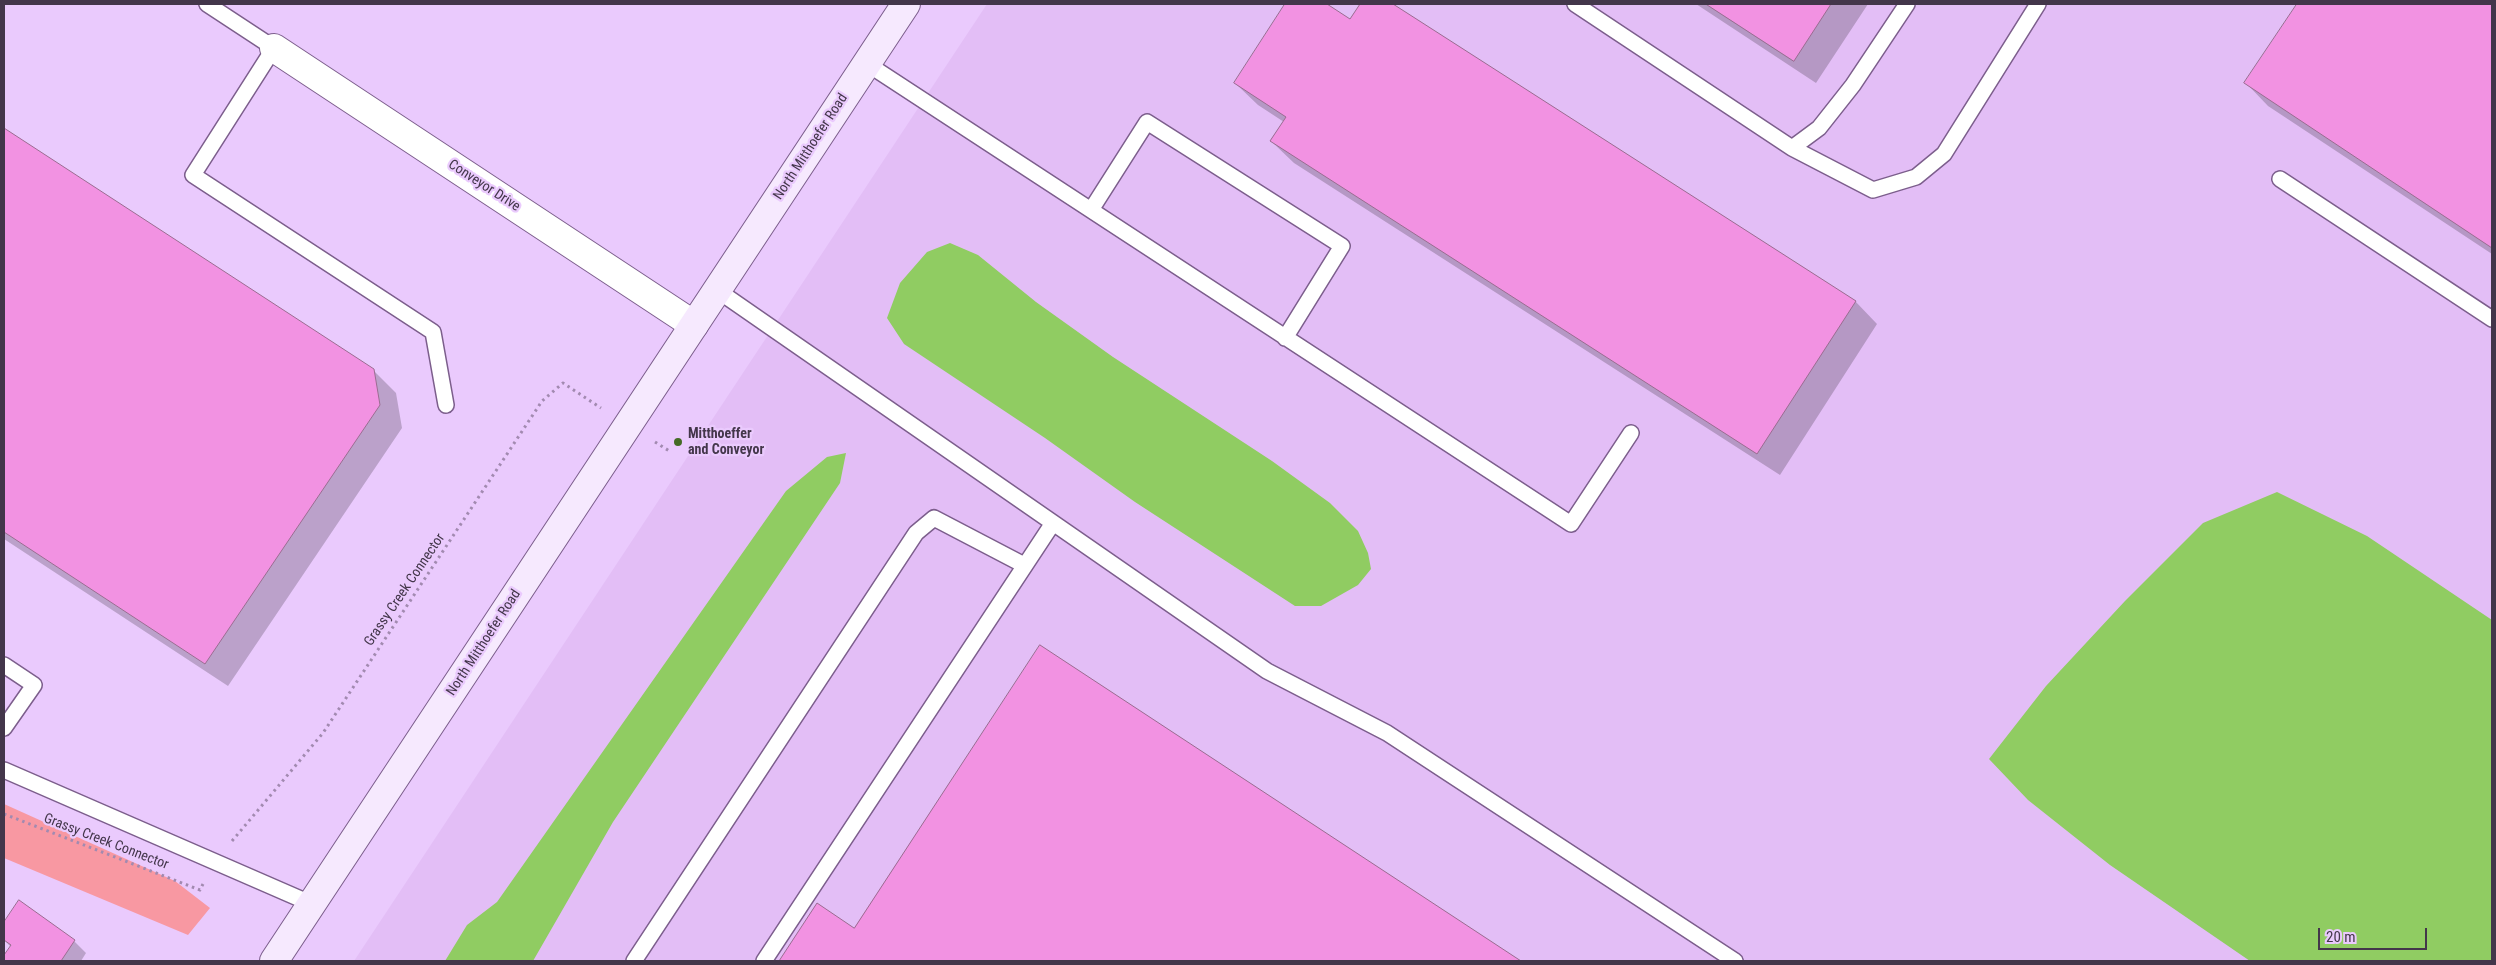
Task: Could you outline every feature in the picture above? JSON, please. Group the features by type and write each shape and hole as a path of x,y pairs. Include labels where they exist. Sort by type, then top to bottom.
{"main road":[{"name":"North Mitthoefer Road","path":"274,961 906,4"}],"street":[{"name":"Conveyor Drive","path":"274,48 694,325"}],"lane":[{"path":"207,4 274,48 193,175 433,332 446,405"},
{"path":"1575,4 1792,148 1873,190 1916,178 1944,154 2038,4"},
{"path":"1792,148 1818,128 1842,99 1907,4"},
{"path":"866,64 1571,524 1631,433"},
{"path":"1091,210 1147,122 1342,246 1285,338"},
{"path":"2280,179 2492,319"},
{"path":"717,290 1267,671 1387,733 1735,961"},
{"path":"634,961 916,533 934,518 1024,565"},
{"path":"764,961 1053,522"},
{"path":"4,665 34,685 4,728"},
{"path":"4,770 312,904"}],"path":[{"name":"Grassy Creek Connector","path":"230,843 323,733 542,401 563,383 603,410"},
{"name":"Grassy Creek Connector","path":"4,814 200,890"}],"shaded area":[{"path":"987,4 2492,4 2492,961 354,961"},
{"path":"950,243 978,255 1036,302 1113,357 1272,461 1330,503 1358,531 1368,553 1371,569 1358,585 1321,606 1295,606 1135,502 1045,438 904,344 887,318 900,283 927,252"},
{"path":"846,453 840,483 613,822 533,961 445,961 467,925 497,902 786,491 827,457"},
{"path":"2277,492 2367,536 2492,620 2492,961 2250,961 2110,865 2028,800 1989,759 2046,686 2125,601 2203,523"},
{"path":"4,804 175,881 210,908 188,935 4,858"}],"building":[{"path":"1285,4 1327,4 1350,19 1360,4 1393,4 1856,301 1757,454 1270,141 1286,117 1234,83"},
{"path":"1706,4 1831,4 1794,61"},
{"path":"2297,4 2492,4 2492,248 2244,83"},
{"path":"4,128 374,369 380,405 205,664 4,532"},
{"path":"1040,645 1521,961 779,961 817,903 854,928"},
{"path":"19,900 75,940 61,961 4,961 4,955 11,945 4,940 4,922"}],"place":[{"name":"Mitthoeffer and Conveyor","path":"678,442"}]}
